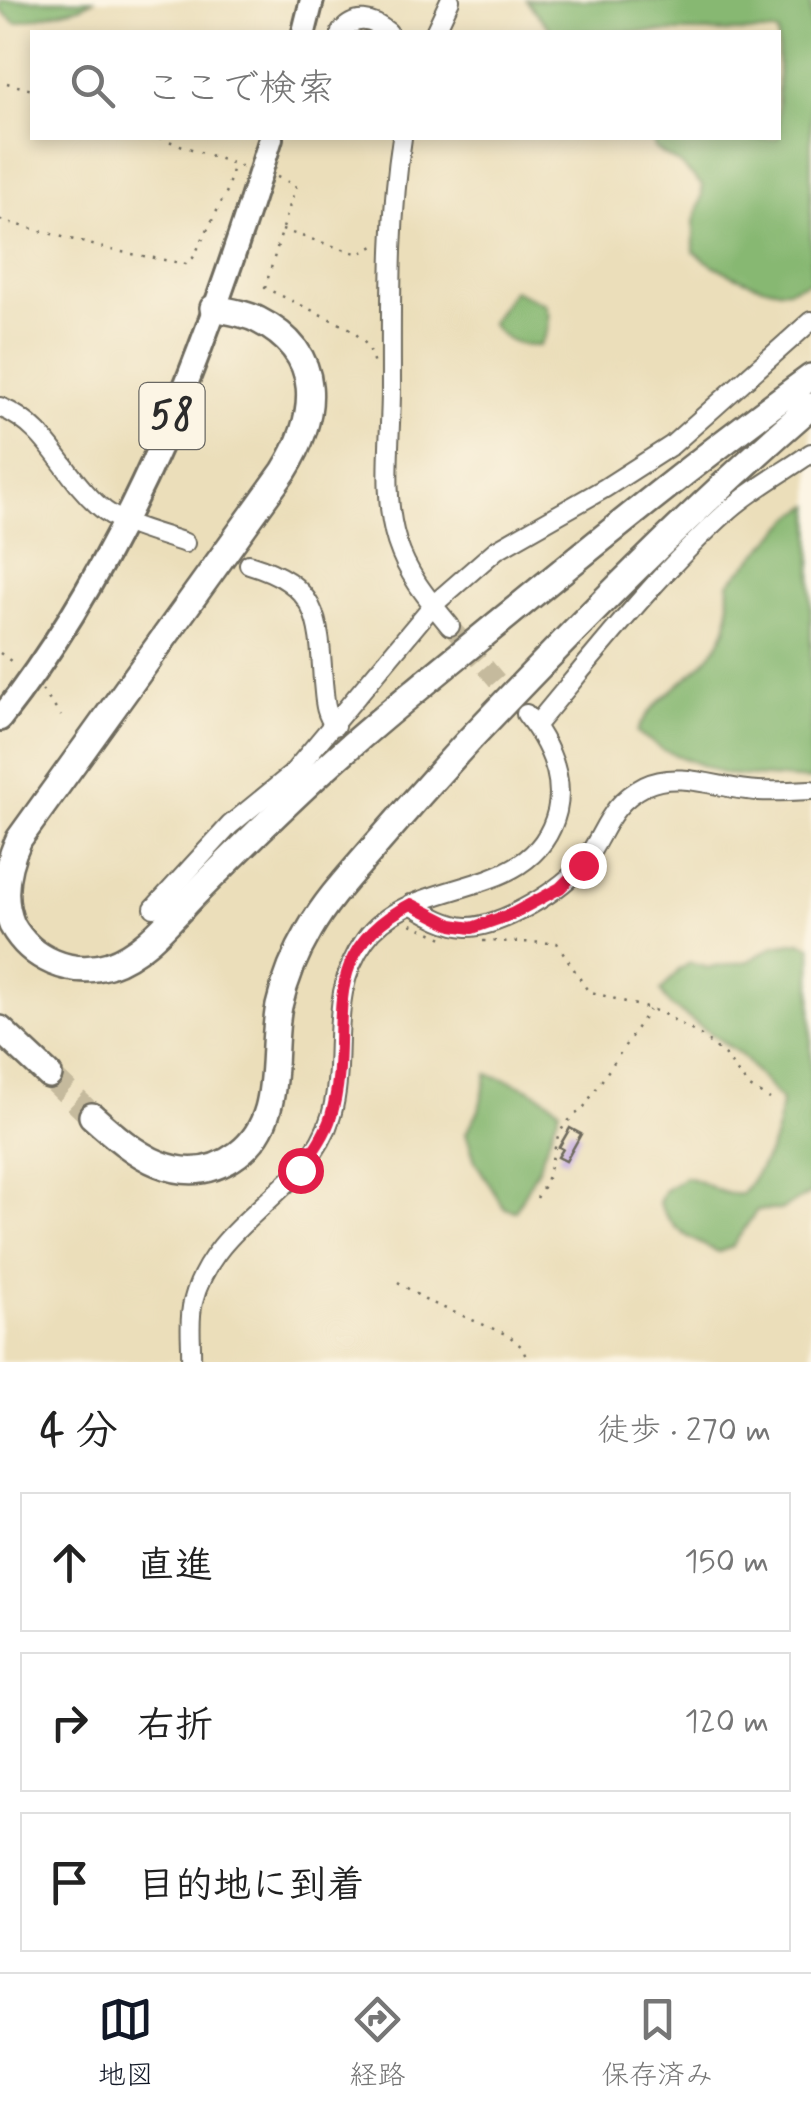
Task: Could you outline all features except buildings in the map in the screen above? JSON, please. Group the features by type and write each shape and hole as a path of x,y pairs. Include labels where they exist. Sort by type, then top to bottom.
{"highway":[{"path":"213,308 254,318 287,340 307,373 310,413 306,433 284,472 19,839 8,862 3,880 4,902 18,936 52,962 72,968 91,969 131,955 283,807 402,701 703,456 811,377"},
{"path":"0,841 273,462 292,426 295,389 290,371 265,342 213,308"},
{"path":"92,1116 142,1158 180,1170 220,1164 252,1140 270,1103 275,1034 286,980 298,951 328,902 438,773 618,584 732,474 811,406"},
{"path":"0,1029 49,1075"}],"main road":[{"path":"304,30 312,0"},
{"name":"58","path":"0,718 32,678 95,576 164,436 270,140"}],"street":[{"path":"435,30 450,0"},
{"path":"343,30 350,22 360,20 385,30"},
{"path":"402,140 393,237 391,501 396,540 421,593 450,626"},
{"path":"154,908 230,825 291,776 433,605 496,550 606,488 672,445 811,322"},
{"path":"0,408 36,428 100,508 123,521 186,543"},
{"path":"191,1362 193,1300 212,1255 300,1170 331,1116 338,1067 339,1001 364,940 393,913 489,880 519,866 539,850 553,826 559,801 558,775 531,720 732,506 811,453"},
{"path":"249,564 275,572 296,585 312,605 320,630 326,714 334,726"},
{"path":"411,904 452,925 472,928 512,914 560,888 583,865 608,816 646,786 662,781 680,780 756,792 811,790"}],"path":[{"path":"6,83 30,89"},
{"path":"165,140 296,185 265,288 352,329 369,347 379,384 391,402"},
{"path":"0,220 111,250 186,264 193,258 227,192 233,165"},
{"path":"280,230 359,254 393,237"},
{"path":"32,678 61,716"},
{"path":"393,913 444,939 460,940"},
{"path":"476,941 557,943 588,991 650,1009 700,1035 726,1056 748,1086 770,1099"},
{"path":"537,1198 546,1182 558,1136 584,1107 650,1009"},
{"path":"398,1282 425,1300 508,1335 522,1347 528,1362"}],"green space":[{"path":"0,0 93,0 16,23 0,10"},
{"path":"526,0 811,0 811,281 788,289 765,287 725,272 694,252 694,222 702,185 681,165 655,149 653,140 781,140 781,30 550,30"},
{"path":"513,290 545,304 548,326 539,346 512,341 491,323"},
{"path":"811,505 811,780 724,774 663,750 637,732 645,718 717,646 728,620 729,583 795,515"},
{"path":"800,942 811,946 811,1193 780,1210 757,1210 732,1247 719,1252 683,1234 659,1203 664,1191 685,1177 726,1193 742,1194 770,1150 781,1100 740,1054 670,1005 661,991 690,963 709,968 749,961 774,946"},
{"path":"487,1074 526,1087 560,1109 538,1168 515,1211 504,1208 475,1161 466,1133 479,1110"}],"tunnel":[{"path":"450,626 518,705"},
{"path":"49,1075 92,1116"}],"route":[{"path":"300,1170 331,1116 338,1067 339,1001 364,940 384,918 411,904 452,925 472,928 512,914 560,888 583,865"}]}
